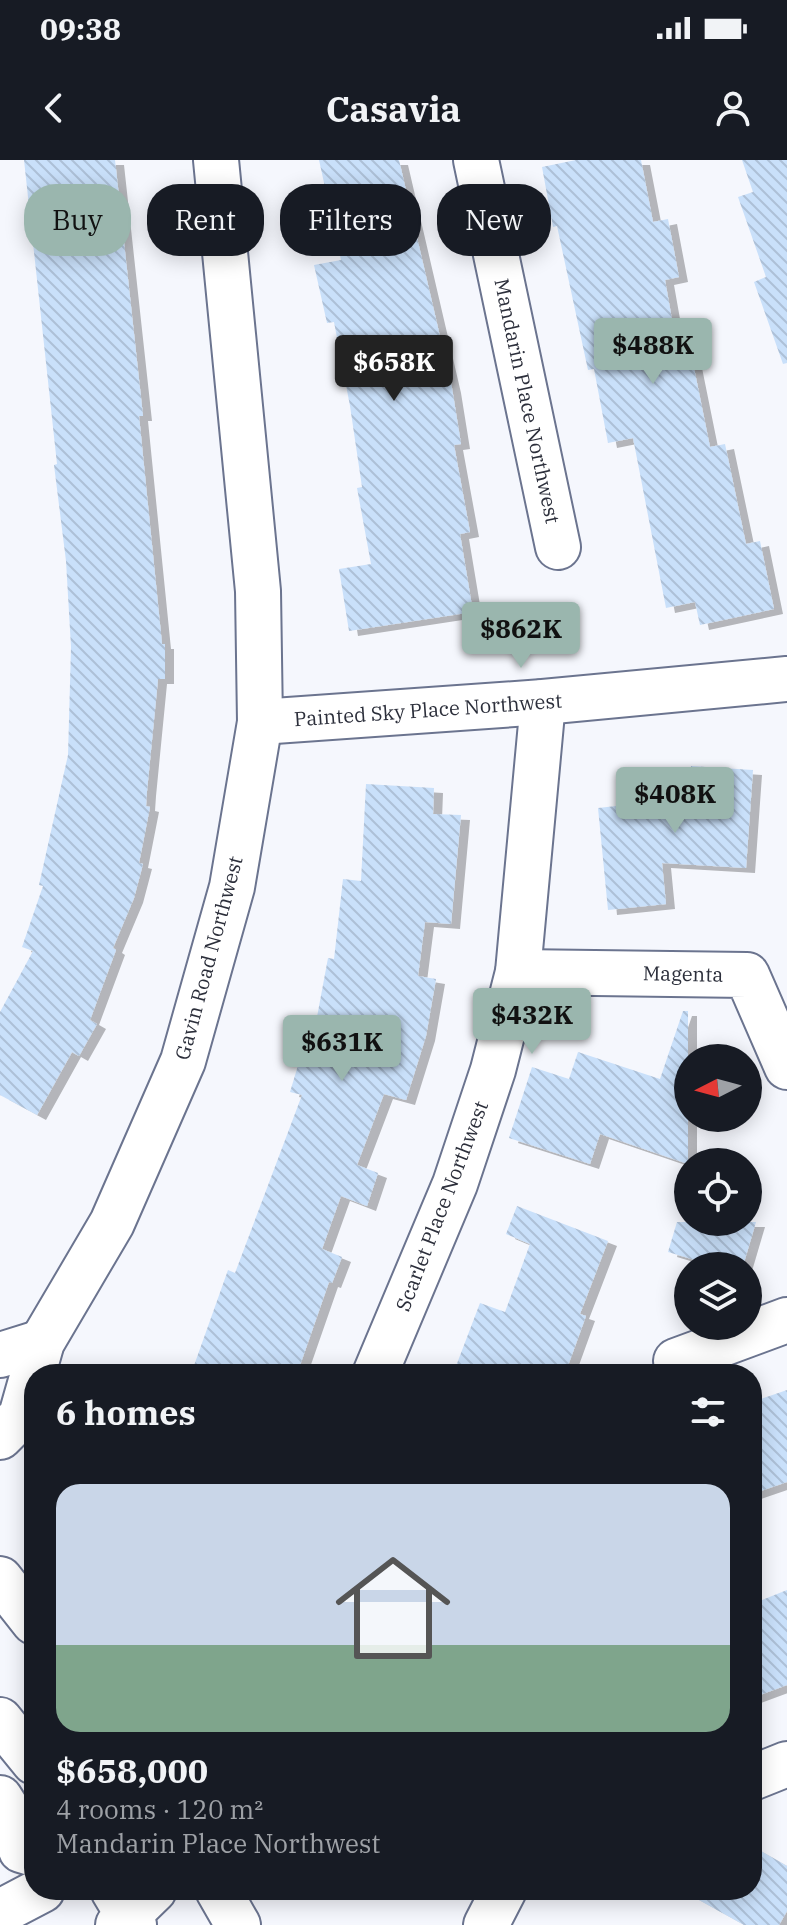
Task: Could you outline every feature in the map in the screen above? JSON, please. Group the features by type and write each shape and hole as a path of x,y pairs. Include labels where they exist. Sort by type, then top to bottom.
{"street":[{"name":"Gavin Road Northwest","path":"36,1364 42,1342 112,1223 183,1061 232,887 260,722 258,591 216,160"},
{"name":"Mandarin Place Northwest","path":"476,160 558,547"},
{"name":"Painted Sky Place Northwest","path":"260,722 543,702 787,679"},
{"name":"Scarlet Place Northwest","path":"379,1364 455,1184 493,1070 518,972 543,702"},
{"name":"Magenta","path":"518,972 747,975 787,1067"},
{"path":"676,1361 787,1320"},
{"path":"0,1355 42,1342"},
{"name":"Gavin Road Northwest","path":"0,1437 21,1416 24,1405"},
{"path":"0,1579 24,1609"},
{"path":"0,1720 24,1750"},
{"path":"762,1774 787,1764"},
{"path":"0,1798 16,1823 21,1850 24,1851"},
{"path":"0,1912 24,1899"},
{"path":"224,1900 238,1925"},
{"path":"486,1925 499,1900"}],"building":[{"path":"24,160 115,160 118,184 27,184"},
{"path":"319,160 399,160 405,184 324,184"},
{"path":"576,160 641,160 653,222 668,219 679,277 665,280 680,365 693,363 710,447 725,444 746,544 760,541 774,609 700,625 695,602 666,608 633,438 608,443 594,369 588,370 557,226 553,227 551,184 545,184 542,167"},
{"path":"742,160 787,160 787,363 783,364 754,282 766,277 738,197 753,192"},
{"path":"421,255 452,388 461,444 454,445 470,532 460,534 473,612 349,631 339,569 371,564 357,488 362,487 350,406 334,322 327,323 314,265 341,260 340,256"},
{"path":"34,256 126,256 143,416 139,416 162,644 165,644 165,679 158,679 146,806 150,807 139,863 143,864 134,898 113,948 116,950 90,1020 97,1024 79,1056 72,1052 37,1115 0,1095 0,1012 33,951 22,947 43,886 39,885 68,755 71,647 66,561 54,465 57,464"},
{"path":"691,766 753,770 746,868 662,863 666,904 608,910 598,808 689,798"},
{"path":"366,784 434,788 433,814 461,815 451,924 425,922 418,976 436,979 426,1036 406,1100 384,1094 357,1165 378,1173 367,1206 341,1196 322,1249 342,1257 332,1283 329,1282 300,1364 195,1364 228,1270 235,1273 302,1095 290,1092 308,1032 314,1033 328,958 334,959 343,879 361,881"},
{"path":"683,1011 688,1011 688,1044 674,1044 674,1132 688,1132 688,1148 674,1148 674,1159 600,1134 590,1164 509,1138 532,1067 569,1079 578,1052 660,1079"},
{"path":"517,1206 608,1241 580,1314 586,1316 569,1364 457,1364 480,1303 505,1312 530,1244 506,1234"},
{"path":"674,1232 674,1236 752,1236 747,1252 668,1252"},
{"path":"787,1390 787,1482 762,1491 762,1399"},
{"path":"787,1590 787,1685 762,1694 762,1600"},
{"path":"762,1852 787,1866 787,1911 779,1925 744,1925 699,1900 762,1900"}]}
